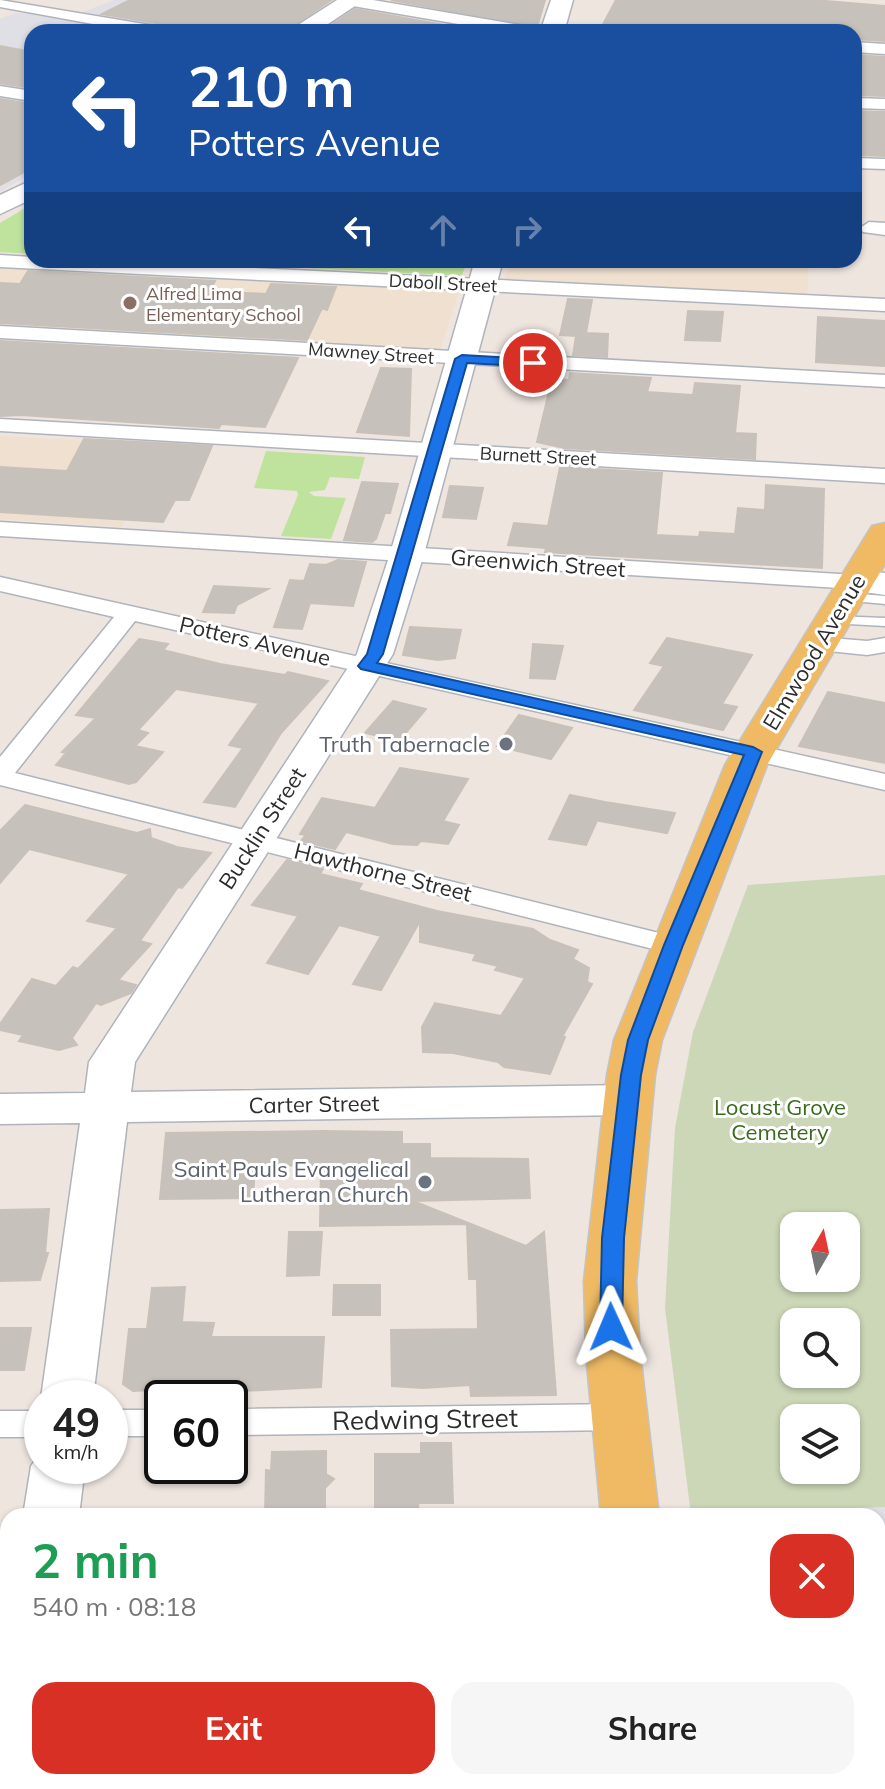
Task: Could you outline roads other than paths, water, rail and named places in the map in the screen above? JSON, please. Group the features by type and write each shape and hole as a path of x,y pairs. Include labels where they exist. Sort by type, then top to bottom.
{"main road":[{"name":"Elmwood Avenue","path":"629,1508 611,1327 610,1281 628,1100 638,1040 673,945 753,752 854,604 885,534"}],"street":[{"path":"312,24 351,0 487,24"},
{"path":"554,24 562,0"},
{"path":"0,2 119,24"},
{"path":"862,48 885,49"},
{"path":"0,91 24,95"},
{"path":"862,103 885,104"},
{"path":"862,163 885,164"},
{"name":"Daboll Street","path":"0,261 24,262"},
{"name":"Daboll Street","path":"309,268 486,272 885,305"},
{"name":"Bucklin Street","path":"69,1380 109,1071 117,1052 375,654 407,554 486,272"},
{"name":"Mawney Street","path":"0,332 885,381"},
{"name":"Burnett Street","path":"0,425 885,476"},
{"name":"Greenwich Street","path":"0,529 407,554 854,604 879,648"},
{"name":"Potters Avenue","path":"0,584 885,782"},
{"path":"0,775 129,613"},
{"name":"Hawthorne Street","path":"0,775 673,945"},
{"name":"Carter Street","path":"0,1109 628,1100"},
{"name":"Redwing Street","path":"248,1422 619,1417"},
{"path":"0,1424 24,1424"},
{"path":"52,1508 55,1484"}],"lane":[{"path":"854,604 885,622"}],"place":[{"name":"Alfred Lima Elementary School","path":"130,303"},
{"name":"Truth Tabernacle","path":"506,744"},
{"name":"Saint Pauls Evangelical Lutheran Church","path":"425,1182"}],"park label":[{"name":"Locust Grove Cemetery","path":"780,1120"}]}
